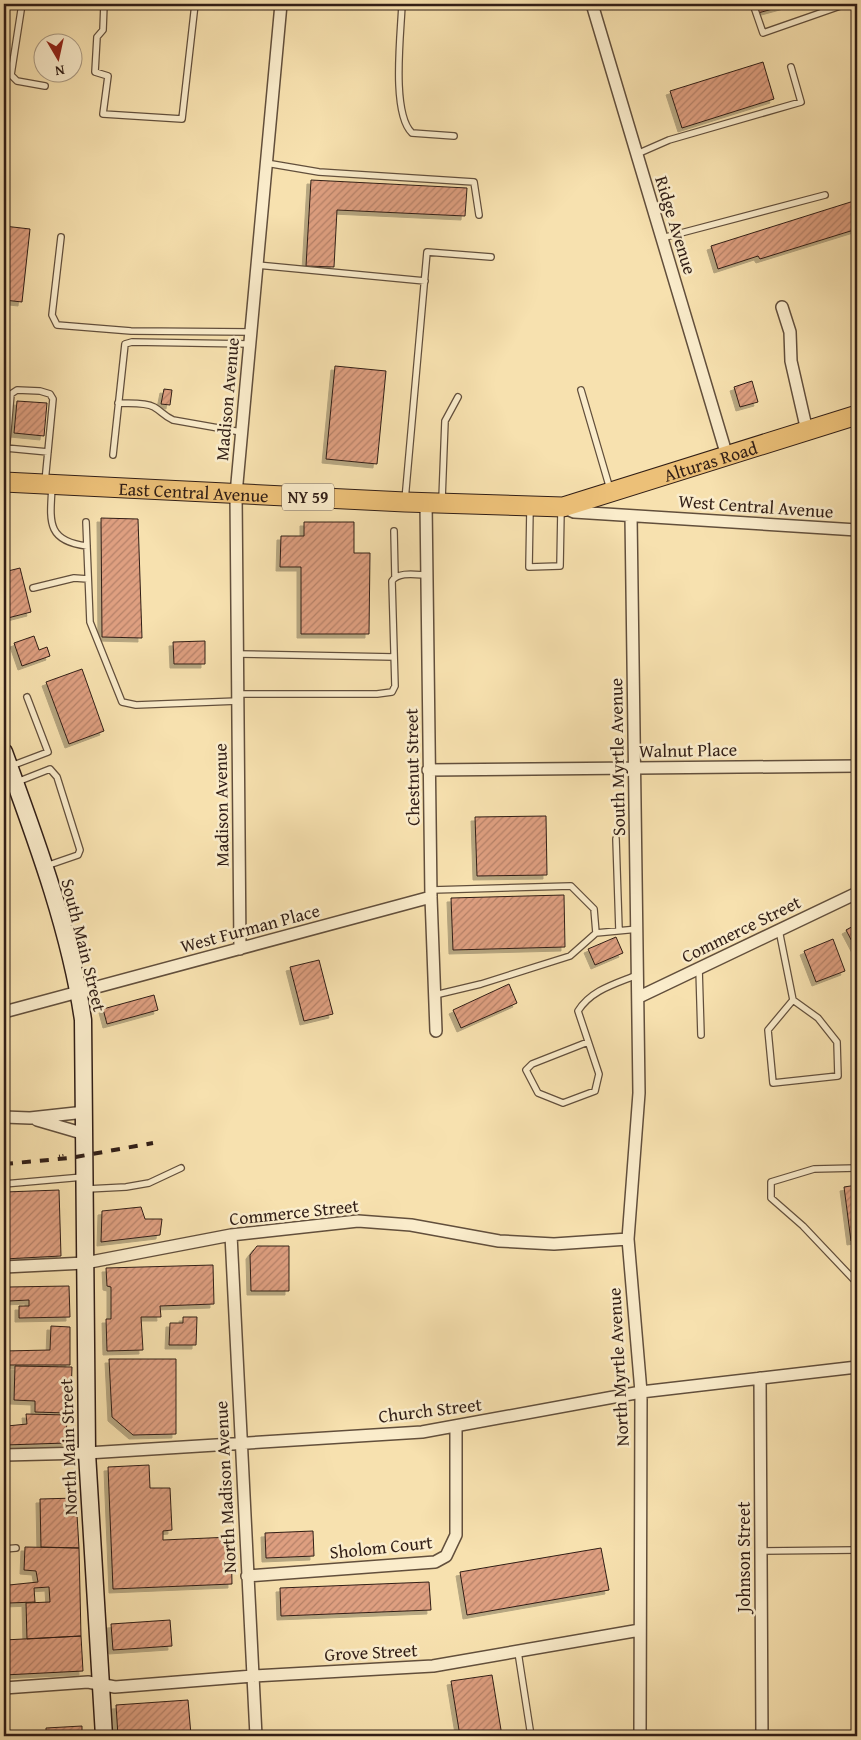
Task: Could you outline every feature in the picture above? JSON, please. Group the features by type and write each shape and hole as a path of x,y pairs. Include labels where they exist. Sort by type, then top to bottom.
{"main road":[{"name":"Alturas Road","path":"562,507 612,493 857,415"},
{"name":"East Central Avenue","path":"4,482 434,504 562,507"},
{"name":"South Main Street","path":"7,759 44,867 79,992 83,1020 85,1156"},
{"name":"North Main Street","path":"85,1156 87,1453 104,1736"}],"street":[{"name":"Madison Avenue","path":"240,949 236,494 281,4"},
{"name":"Ridge Avenue","path":"592,4 727,456"},
{"path":"782,307 790,332 791,361 807,431"},
{"name":"Chestnut Street","path":"434,504 428,575 428,770 436,1031"},
{"name":"West Central Avenue","path":"562,507 574,512 857,530"},
{"name":"South Myrtle Avenue","path":"631,516 639,997"},
{"name":"Walnut Place","path":"428,770 857,766"},
{"name":"West Furman Place","path":"4,1012 240,949 431,893"},
{"name":"Commerce Street","path":"639,997 857,893"},
{"name":"North Myrtle Avenue","path":"639,997 639,1093 628,1239 641,1392 640,1736"},
{"path":"4,1117 30,1118 85,1112"},
{"path":"30,1118 85,1134"},
{"name":"Commerce Street","path":"4,1267 85,1263 231,1235 358,1221 411,1225 499,1241 554,1244 628,1239"},
{"name":"North Madison Avenue","path":"231,1235 256,1736"},
{"name":"Church Street","path":"4,1455 87,1453 422,1432 641,1392 857,1367"},
{"name":"Johnson Street","path":"760,1378 762,1736"},
{"name":"Sholom Court","path":"247,1576 436,1562 446,1556 456,1535 456,1426"},
{"name":"Grove Street","path":"4,1688 88,1682 115,1687 252,1676 433,1666 640,1630"}],"lane":[{"path":"22,4 11,75 17,81 46,86"},
{"path":"104,4 103,30 97,37 95,72 108,76 103,114 182,119 195,4"},
{"path":"402,4 400,92 401,110 407,129 412,133 454,136"},
{"path":"753,4 763,33 846,4"},
{"path":"637,154 669,140 800,102 791,67"},
{"path":"266,163 319,172 474,182 479,215"},
{"path":"662,238 825,195"},
{"path":"62,237 52,314 57,325 250,338"},
{"path":"405,502 427,252 491,257"},
{"path":"257,265 425,281"},
{"path":"113,455 125,344 132,342 250,338"},
{"path":"4,477 11,394 16,390 40,391 50,394 54,399 48,452 48,484 55,534 65,542 87,546"},
{"path":"581,390 612,493"},
{"path":"434,504 445,421 458,397"},
{"path":"118,403 148,405 155,407 163,416 173,420 242,432"},
{"path":"6,448 48,452"},
{"path":"530,507 529,567 560,566 562,507"},
{"path":"86,522 90,622 122,702 136,705 238,698 392,692 395,686 392,581 395,577 394,531"},
{"path":"395,577 428,575"},
{"path":"34,588 74,578 88,579"},
{"path":"237,654 394,657"},
{"path":"7,759 48,752 27,697"},
{"path":"15,783 50,769 57,777 80,850 78,855 44,867"},
{"path":"616,839 619,930"},
{"path":"431,893 571,886 594,909 596,932"},
{"path":"435,996 570,956 596,932 638,929"},
{"path":"779,930 793,1000 818,1018 837,1042 838,1076 773,1083 768,1030 793,1000"},
{"path":"699,968 701,1035"},
{"path":"588,1042 532,1064 526,1070 538,1093 563,1103 596,1091 599,1074 578,1011 584,1002 598,991 639,974"},
{"path":"4,1184 85,1183 126,1188 181,1168"},
{"path":"857,1168 814,1170 771,1182 771,1198 803,1226 857,1284"},
{"path":"4,1549 16,1548"},
{"path":"761,1551 857,1550"},
{"path":"518,1652 532,1736"}],"path":[{"path":"59,1156 64,1155"}],"building":[{"path":"755,4 791,4 758,13"},
{"path":"763,62 774,99 682,128 670,91"},
{"path":"311,180 467,188 465,216 337,210 334,267 306,266"},
{"path":"857,200 857,229 760,259 758,256 718,269 711,246"},
{"path":"4,226 30,229 22,302 4,300"},
{"path":"335,366 386,371 377,464 326,459"},
{"path":"752,381 758,402 740,407 734,387"},
{"path":"164,389 172,390 170,405 161,404"},
{"path":"17,401 47,403 44,436 14,433"},
{"path":"101,518 138,519 142,638 102,637"},
{"path":"304,522 354,522 354,553 370,553 369,634 301,634 301,567 280,567 281,536 304,536"},
{"path":"20,568 31,612 4,619 4,572"},
{"path":"34,636 39,650 47,647 50,656 22,666 14,643"},
{"path":"205,641 205,664 174,664 173,642"},
{"path":"82,669 104,731 69,744 46,682"},
{"path":"546,816 547,875 477,876 475,817"},
{"path":"564,895 565,947 453,950 451,898"},
{"path":"857,924 857,951 846,930"},
{"path":"616,937 623,953 595,965 588,949"},
{"path":"833,939 845,971 816,982 804,951"},
{"path":"319,960 333,1014 304,1021 290,967"},
{"path":"509,984 517,1003 461,1028 453,1010"},
{"path":"154,995 158,1010 107,1024 103,1009"},
{"path":"857,1185 857,1240 851,1241 844,1187"},
{"path":"59,1190 61,1256 4,1259 4,1237 7,1237 5,1192"},
{"path":"141,1207 145,1219 162,1219 160,1235 101,1242 102,1211"},
{"path":"257,1246 289,1246 289,1291 251,1291 250,1255"},
{"path":"213,1265 214,1304 160,1306 161,1317 141,1317 143,1350 107,1351 106,1319 111,1319 111,1287 107,1286 106,1268"},
{"path":"69,1286 70,1317 19,1318 19,1306 29,1306 29,1300 9,1301 8,1287"},
{"path":"183,1317 197,1317 196,1345 169,1345 170,1323 183,1323"},
{"path":"51,1326 70,1327 70,1365 4,1365 4,1351 50,1350"},
{"path":"109,1359 176,1359 176,1434 133,1435 112,1417"},
{"path":"15,1366 72,1367 71,1395 66,1394 66,1413 35,1412 35,1401 14,1400"},
{"path":"26,1414 67,1415 66,1443 5,1445 7,1426 27,1424"},
{"path":"149,1465 150,1488 170,1488 172,1530 163,1531 163,1540 231,1537 232,1584 113,1589 108,1467"},
{"path":"76,1498 79,1548 41,1547 40,1499"},
{"path":"313,1531 314,1556 266,1558 265,1533"},
{"path":"25,1547 79,1548 81,1636 27,1639 26,1603 50,1602 49,1587 34,1588 35,1602 9,1603 9,1585 38,1582 36,1571 24,1570"},
{"path":"601,1548 609,1590 467,1615 460,1572"},
{"path":"429,1582 431,1610 281,1616 280,1588"},
{"path":"170,1620 172,1646 113,1650 111,1624"},
{"path":"81,1636 83,1671 4,1675 4,1640"},
{"path":"492,1675 502,1736 460,1736 451,1681"},
{"path":"188,1700 191,1735 118,1736 116,1705"},
{"path":"82,1726 82,1736 46,1736 46,1728"}],"railway":[{"path":"4,1164 70,1158 153,1143"}]}
